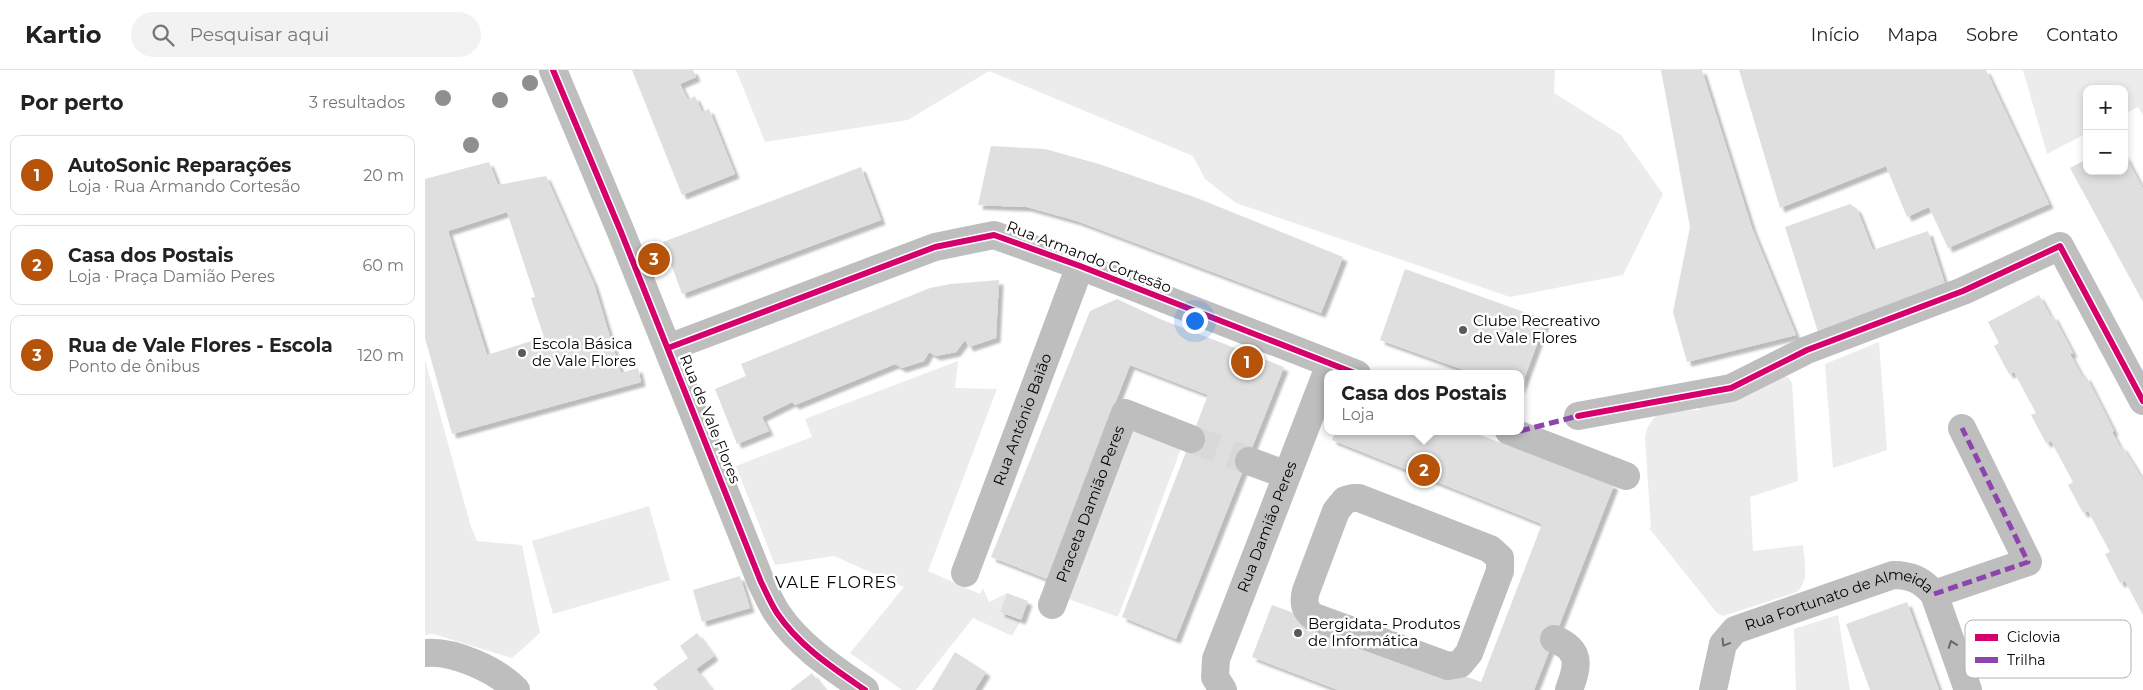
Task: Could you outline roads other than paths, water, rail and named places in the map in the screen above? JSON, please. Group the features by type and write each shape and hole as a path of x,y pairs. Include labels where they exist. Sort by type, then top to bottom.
{"street":[{"name":"Rua de Vale Flores","path":"553,70 761,582 777,613 799,640 828,664 865,690"},
{"name":"Rua Armando Cortesão","path":"667,348 935,248 994,235 1081,266 1346,370"},
{"path":"1578,416 1731,388 1807,350 1963,291 2060,246 2143,401"},
{"name":"Rua António Baião","path":"965,573 1081,266"},
{"name":"Rua Damião Peres","path":"1328,370 1330,364"},
{"name":"Rua Damião Peres","path":"1223,690 1215,677 1216,659 1324,379"},
{"name":"Praceta Damião Peres","path":"1052,605 1125,414 1191,439"},
{"path":"1934,594 2028,562 1962,428"},
{"path":"1519,435 1626,476"},
{"path":"1249,460 1287,475"},
{"path":"1359,498 1490,548 1500,558 1495,615 1464,660 1460,664 1448,666 1314,617 1305,608 1303,599 1336,511 1345,500 1359,498"},
{"name":"Rua Fortunato de Almeida","path":"1713,690 1723,644 1735,630 1893,575 1916,578 1925,583 1934,594 1968,690"},
{"path":"1554,638 1565,643 1575,655 1575,673 1569,690"},
{"path":"425,653 464,658 494,674 516,690"}],"tunnel":[{"path":"1191,439 1249,461"}],"place":[{"name":"Rua de Vale Flores - Escola","path":"654,259"},
{"name":"Clube Recreativo de Vale Flores","path":"1463,330"},
{"name":"Escola Básica de Vale Flores","path":"522,353"},
{"name":"AutoSonic Reparações","path":"1247,362"},
{"name":"Casa dos Postais","path":"1424,470"},
{"name":"Bergidata- Produtos de Informática","path":"1298,633"}],"district":[{"name":"VALE FLORES","path":"836,582"}]}
